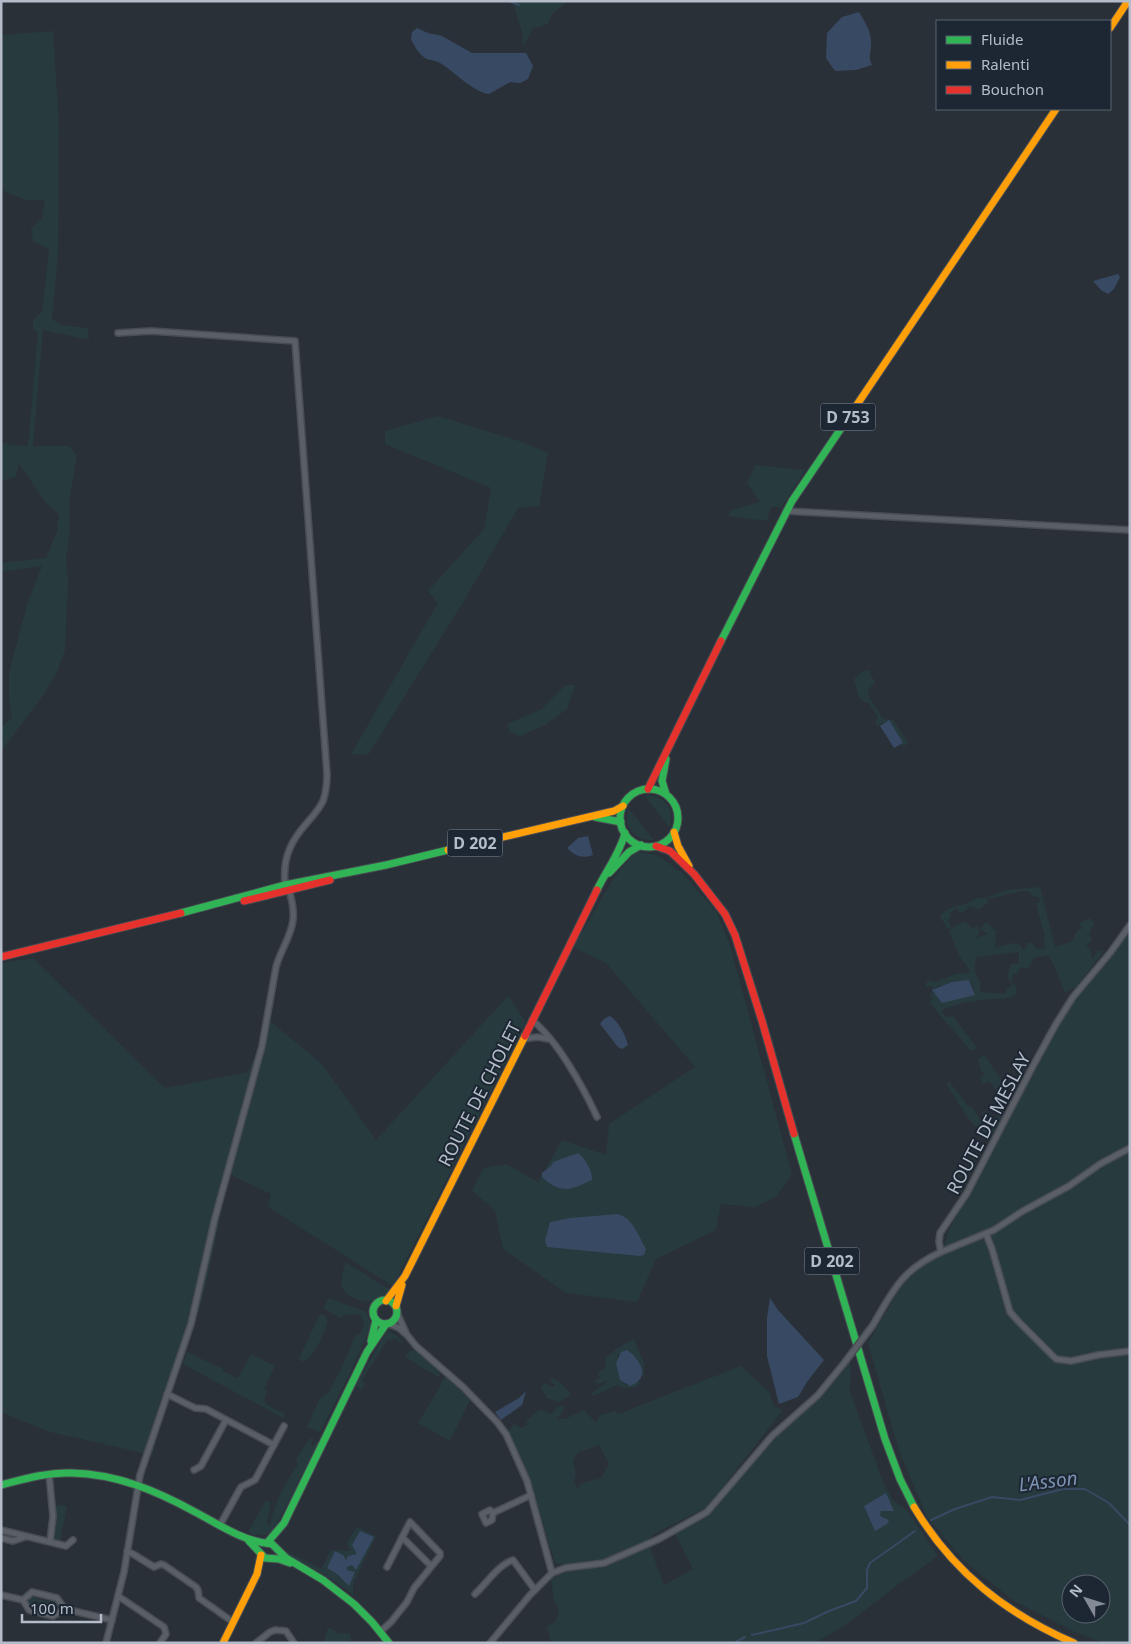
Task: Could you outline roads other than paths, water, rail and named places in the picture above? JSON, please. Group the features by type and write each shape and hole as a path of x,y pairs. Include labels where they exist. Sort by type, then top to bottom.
{"main road":[{"path":"1111,26 1128,1"},
{"name":"D 753","path":"648,789 786,511 1055,110"},
{"name":"D 753","path":"666,794 662,781 670,743"},
{"path":"648,789 666,794 672,800 678,815 674,832 668,839 656,846 641,845 633,842 625,833 620,822 623,806 633,794 648,789"},
{"name":"D 202","path":"1,957 217,904 236,902 287,888 318,884 359,871 614,812 623,806"},
{"name":"D 202","path":"592,817 620,822"},
{"name":"D 202","path":"674,832 678,846 694,874 725,914 735,936 762,1021 788,1116 883,1431 900,1478 918,1516 937,1541 965,1572 1007,1608 1040,1628 1074,1643"},
{"path":"600,885 622,846 625,833"},
{"path":"600,885 629,852 641,845"},
{"name":"D 202","path":"656,846 670,852 694,874"},
{"name":"ROUTE DE CHOLET","path":"386,1301 405,1276 600,885"},
{"name":"ROUTE DE CHOLET","path":"397,1310 405,1276"},
{"path":"257,1574 275,1556 284,1523 367,1352 376,1320 374,1313 376,1306 381,1302 392,1302 397,1310 395,1320 388,1324 367,1352"},
{"path":"376,1320 380,1323 388,1324"},
{"path":"1,1485 19,1479 49,1474 72,1473 95,1475 138,1485 164,1495 242,1537 265,1558 296,1565"},
{"path":"223,1643 257,1574 261,1547 284,1523"},
{"path":"242,1537 272,1544 296,1565 339,1592 381,1631 389,1643"}],"street":[{"path":"106,1643 118,1596 140,1474 191,1324 217,1209 257,1067 276,967 291,929 293,912 287,888 285,869 288,851 300,829 315,813 322,802 327,774 295,341 151,332 118,332"},
{"path":"786,511 1130,530"},
{"name":"ROUTE DE MESLAY","path":"941,1252 938,1242 940,1233 967,1193 1056,1024 1073,997 1110,953 1130,925"},
{"path":"532,1020 541,1027 566,1061 597,1117"},
{"path":"523,1039 537,1037 549,1039"},
{"path":"490,1643 552,1572 566,1568 604,1563 659,1539 707,1512 772,1436 818,1395 873,1325 892,1291 915,1266 941,1252 986,1234 1023,1211 1061,1191 1085,1174 1130,1148"},
{"path":"986,1234 1010,1312 1056,1359 1072,1361 1098,1355 1130,1352"},
{"path":"397,1310 407,1335"},
{"path":"388,1324 399,1328 407,1335 416,1346 463,1387 503,1429 531,1495 552,1572"},
{"path":"167,1394 195,1408 206,1408 274,1445"},
{"path":"194,1470 201,1466 226,1420"},
{"path":"220,1525 241,1487 255,1480 284,1426"},
{"path":"49,1474 53,1516 50,1542"},
{"path":"493,1513 531,1495"},
{"path":"381,1631 407,1602 414,1588 440,1556 440,1553 410,1522 387,1567"},
{"path":"1,1530 66,1546 73,1540"},
{"path":"1,1538 13,1541 25,1536"},
{"path":"402,1537 431,1566"},
{"path":"127,1551 154,1567 161,1564 164,1565 196,1587 199,1598 233,1622"},
{"path":"475,1594 509,1561 513,1560 535,1590"},
{"path":"23,1600 32,1592 57,1598 65,1608 112,1620"},
{"path":"1,1595 23,1600"},
{"path":"118,1596 164,1626 166,1634 160,1643"},
{"path":"23,1600 28,1610 53,1616 65,1608"},
{"path":"256,1643 275,1630 286,1631 294,1643"}],"water":[{"path":"859,12 871,38 870,59 872,65 856,70 835,71 826,58 827,33 842,17"},
{"path":"417,28 442,36 472,53 526,53 533,66 528,79 520,83 510,82 489,94 477,90 437,61 427,59 421,54 411,39 412,32"},
{"path":"1118,274 1120,277 1114,289 1108,294 1101,290 1093,281"},
{"path":"889,720 903,743 894,748 880,726"},
{"path":"588,836 593,855 579,856 567,848 578,838"},
{"path":"969,980 975,995 942,1003 932,990 952,982"},
{"path":"610,1016 619,1025 627,1041 628,1045 622,1049 618,1047 600,1024"},
{"path":"578,1153 588,1165 592,1180 566,1189 549,1183 542,1177 542,1173 553,1162"},
{"path":"618,1214 628,1219 635,1228 646,1249 644,1255 547,1247 545,1241 550,1222 570,1218"},
{"path":"770,1298 778,1310 824,1360 798,1397 779,1404 767,1356 767,1318"},
{"path":"627,1350 640,1364 642,1369 640,1378 630,1386 620,1380 616,1363 621,1352"},
{"path":"526,1391 522,1405 501,1420 495,1412 519,1398"},
{"path":"886,1493 894,1511 881,1511 880,1516 889,1520 887,1524 875,1531 864,1506"},
{"path":"360,1531 374,1537 356,1570 352,1565 347,1567 347,1570 355,1572 349,1586 337,1574 327,1568 335,1551 343,1555 346,1560 348,1556 357,1554 352,1545"}],"waterway":[{"path":"509,1 519,5"},
{"name":"L'Asson","path":"931,1520 955,1509 992,1497 1020,1500 1063,1489 1085,1489 1109,1503 1130,1525"},
{"name":"L'Asson","path":"752,1635 804,1623 856,1601 867,1588 867,1570 870,1563 915,1531"},
{"name":"L'Asson","path":"734,1643 745,1637"}]}
